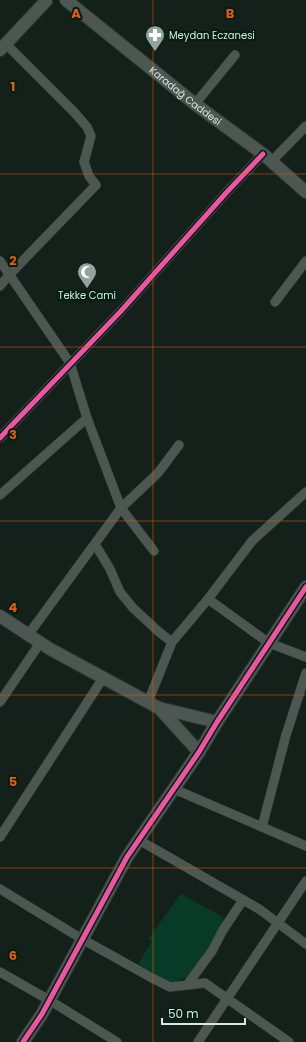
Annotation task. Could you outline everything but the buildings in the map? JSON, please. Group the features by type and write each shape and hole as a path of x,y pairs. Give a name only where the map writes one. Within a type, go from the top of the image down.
{"street":[{"path":"0,286 96,185 89,176 84,162 91,136 87,127 74,112 3,47 45,1 53,4 64,0"},
{"name":"Karadağ Caddesi","path":"64,0 194,104 268,157 306,192"},
{"path":"194,104 235,55"},
{"path":"0,438 121,311 226,193 306,126"},
{"path":"0,261 70,363 87,418 121,508 154,551"},
{"path":"275,302 306,261"},
{"path":"0,495 87,418"},
{"path":"28,634 121,508 158,473 179,445"},
{"path":"148,702 172,642 208,599 252,541 306,492"},
{"path":"94,544 110,569 120,592 133,608 172,642"},
{"path":"23,1042 42,1014 82,939 139,840 199,752 217,722 306,587"},
{"path":"208,599 269,643 306,657"},
{"path":"0,616 50,649 159,708 217,722"},
{"path":"0,702 40,643"},
{"path":"262,827 286,735 306,674"},
{"path":"0,837 103,678"},
{"path":"159,708 199,752"},
{"path":"174,789 306,846"},
{"path":"139,840 259,909 306,944"},
{"path":"198,1042 306,881"},
{"path":"0,889 82,939 170,987 205,983 289,1042"},
{"path":"187,985 212,951 223,930 243,900"},
{"path":"0,972 117,1042"}],"green space":[{"path":"181,894 223,917 223,920 209,952 193,974 173,983 167,982 138,964 152,942 148,939"}],"cycle path":[{"path":"0,438 121,311 226,193 263,154"},
{"path":"23,1042 42,1014 127,857 199,752 217,722 306,587"}],"place":[{"name":"Meydan Eczanesi","path":"155,52"},
{"name":"Tekke Cami","path":"87,289"}]}
